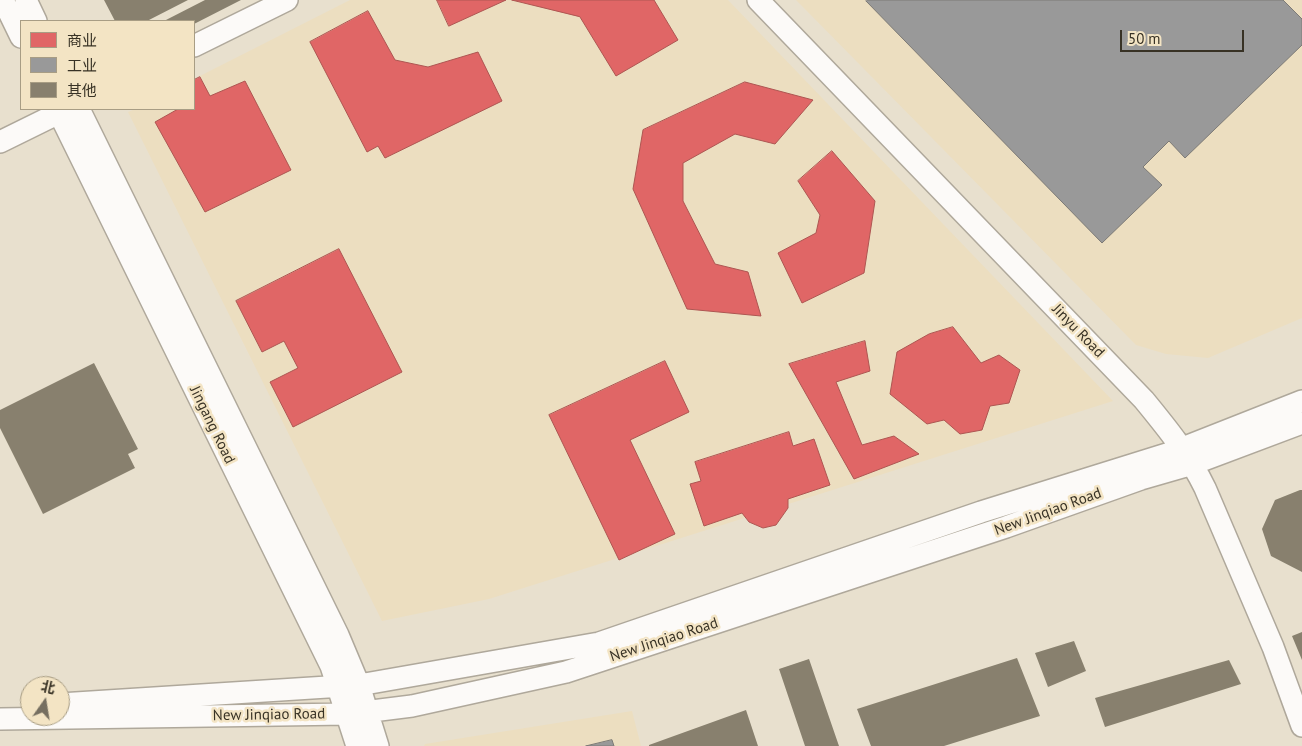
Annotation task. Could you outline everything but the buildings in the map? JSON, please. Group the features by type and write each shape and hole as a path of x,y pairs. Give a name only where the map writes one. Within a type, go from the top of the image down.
{"street":[{"path":"3,0 20,35"},
{"path":"26,0 36,20"},
{"path":"195,46 287,0"},
{"name":"Jinyu Road","path":"758,0 1144,400 1168,429 1188,456 1208,496 1273,647 1302,726"},
{"path":"0,142 65,110"},
{"name":"Jingang Road","path":"65,110 324,650 349,686 358,713 378,746"},
{"name":"New Jinqiao Road","path":"0,719 358,713 412,706 566,672 1006,528 1141,478 1302,400"},
{"name":"New Jinqiao Road","path":"70,703 349,686 598,643 980,512 1302,423"},
{"path":"0,707 20,706"},
{"name":"Jingang Road","path":"357,746 358,713"}],"shaded area":[{"path":"350,0 728,0 1113,401 489,599 382,621 128,112 133,110 195,110 195,78"},
{"path":"796,0 1302,0 1302,318 1208,358 1166,354 1136,345"},
{"path":"632,711 641,746 424,746 425,744"}]}
